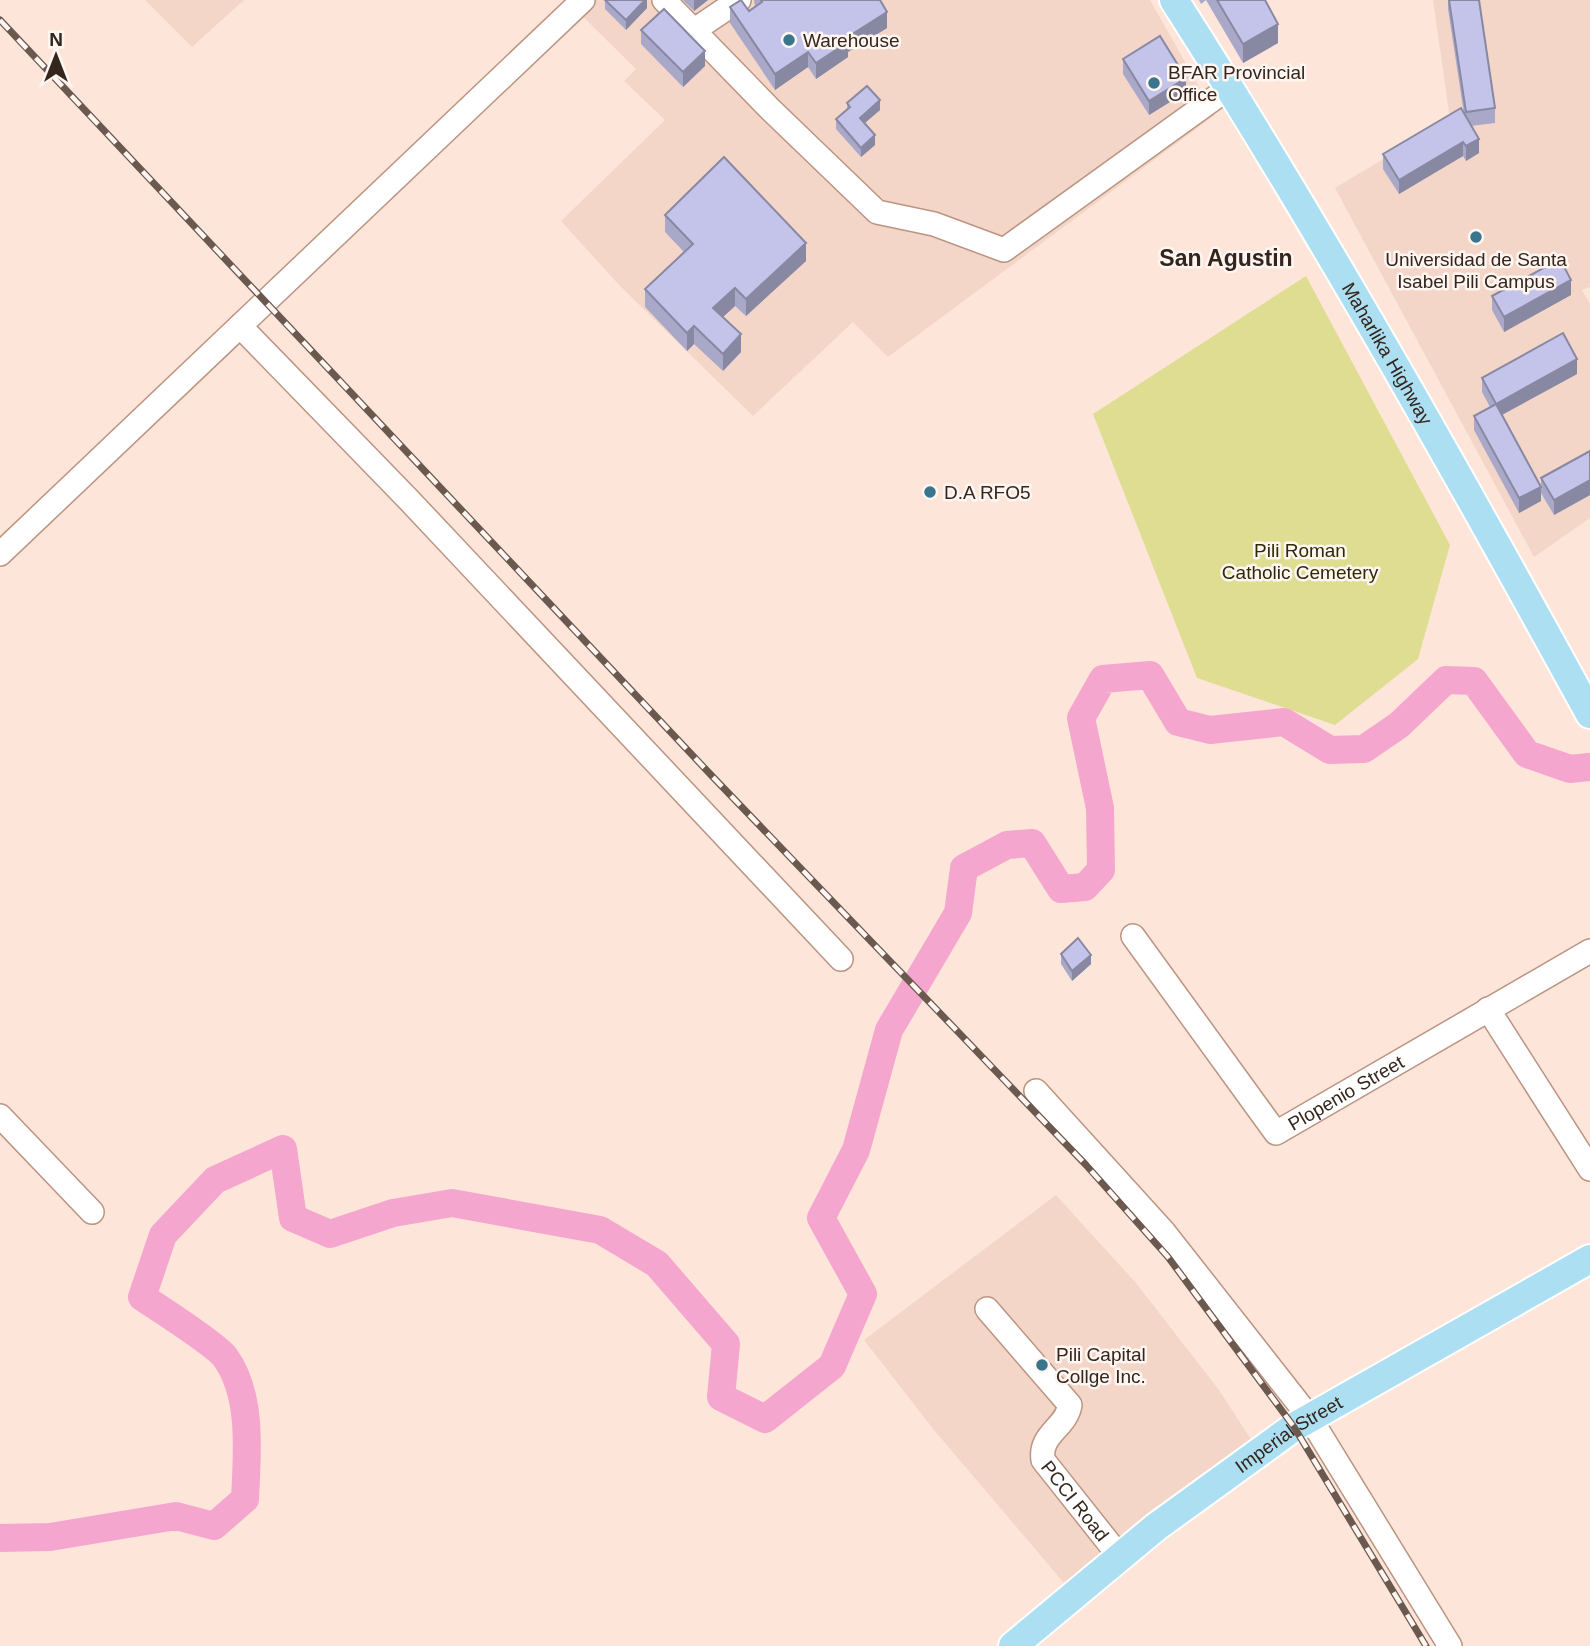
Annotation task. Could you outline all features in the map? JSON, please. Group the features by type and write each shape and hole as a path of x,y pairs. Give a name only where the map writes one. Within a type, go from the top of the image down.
{"main road":[{"name":"Maharlika Highway","path":"1174,0 1230,88 1519,584 1590,714"},
{"name":"Imperial Street","path":"1013,1646 1156,1527 1310,1418 1590,1258"}],"street":[{"path":"0,554 583,0"},
{"path":"664,0 877,212 934,224 1004,250 1230,88"},
{"path":"693,31 740,0"},
{"path":"240,326 408,499 841,959"},
{"name":"Plopenio Street","path":"1133,936 1276,1133 1590,951"},
{"path":"1488,1009 1590,1169"},
{"path":"1036,1091 1164,1231 1310,1418 1450,1646"},
{"path":"0,1116 92,1212"},
{"name":"PCCI Road","path":"987,1309 1070,1405 1069,1412 1044,1441 1043,1460 1120,1557"}],"shaded area":[{"path":"145,0 244,0 192,47"},
{"path":"566,0 1150,0 1215,115 888,357 853,322 753,416 620,286 561,221 665,120 624,81 636,69"},
{"name":"Universidad de Santa Isabel Pili Campus","path":"1433,0 1590,0 1590,287 1582,290 1590,304 1590,518 1534,557 1335,188 1450,119"},
{"name":"Pili Capital Collge Inc.","path":"1056,1195 1136,1283 1219,1390 1252,1441 1146,1516 1064,1583 934,1430 864,1340"}],"green space":[{"name":"Pili Roman Catholic Cemetery","path":"1306,276 1450,545 1418,659 1335,725 1197,678 1093,414"}],"building":[{"path":"605,0 645,0 626,20"},
{"name":"Warehouse","path":"741,0 749,11 762,2 761,0 880,0 887,12 846,38 848,42 816,63 808,52 775,74 730,7"},
{"path":"1217,0 1265,0 1278,24 1243,44"},
{"path":"1449,0 1479,0 1495,108 1466,112"},
{"path":"664,9 705,51 683,72 641,30"},
{"name":"BFAR Provincial Office","path":"1160,36 1186,78 1149,101 1123,59"},
{"path":"867,86 880,100 860,118 875,135 861,148 836,119 850,107 847,103"},
{"path":"1461,108 1479,139 1466,146 1463,142 1399,180 1383,154"},
{"path":"724,157 806,243 746,299 735,288 713,308 741,334 723,354 694,326 687,333 645,289 693,244 665,215"},
{"path":"1560,259 1571,280 1504,317 1492,296"},
{"path":"1563,333 1577,359 1496,404 1482,378"},
{"path":"1496,404 1541,487 1519,498 1474,416"},
{"path":"1590,451 1590,480 1554,500 1541,478"},
{"path":"1078,938 1091,955 1072,971 1061,954"}],"waterway":[{"path":"0,1538 50,1537 176,1516 214,1526 245,1499 246,1426 244,1407 234,1372 225,1357 210,1344 142,1297 163,1235 215,1180 283,1149 293,1218 330,1234 393,1213 452,1203 600,1230 657,1264 726,1344 721,1397 765,1419 832,1366 863,1294 821,1218 856,1150 889,1030 958,913 964,868 1007,845 1032,843 1061,889 1085,887 1101,870 1100,808 1081,718 1103,679 1150,675 1178,722 1210,730 1284,722 1330,750 1364,749 1399,725 1446,680 1474,681 1527,754 1570,769 1590,767"}],"railway":[{"path":"0,20 712,776 1086,1165 1168,1257 1294,1427 1426,1646"}],"place":[{"name":"Warehouse","path":"789,40"},
{"name":"BFAR Provincial Office","path":"1154,83"},
{"name":"Universidad de Santa Isabel Pili Campus","path":"1476,237"},
{"name":"D.A RFO5","path":"930,492"},
{"name":"Pili Capital Collge Inc.","path":"1042,1365"}],"district":[{"name":"San Agustin","path":"1226,258"}]}
